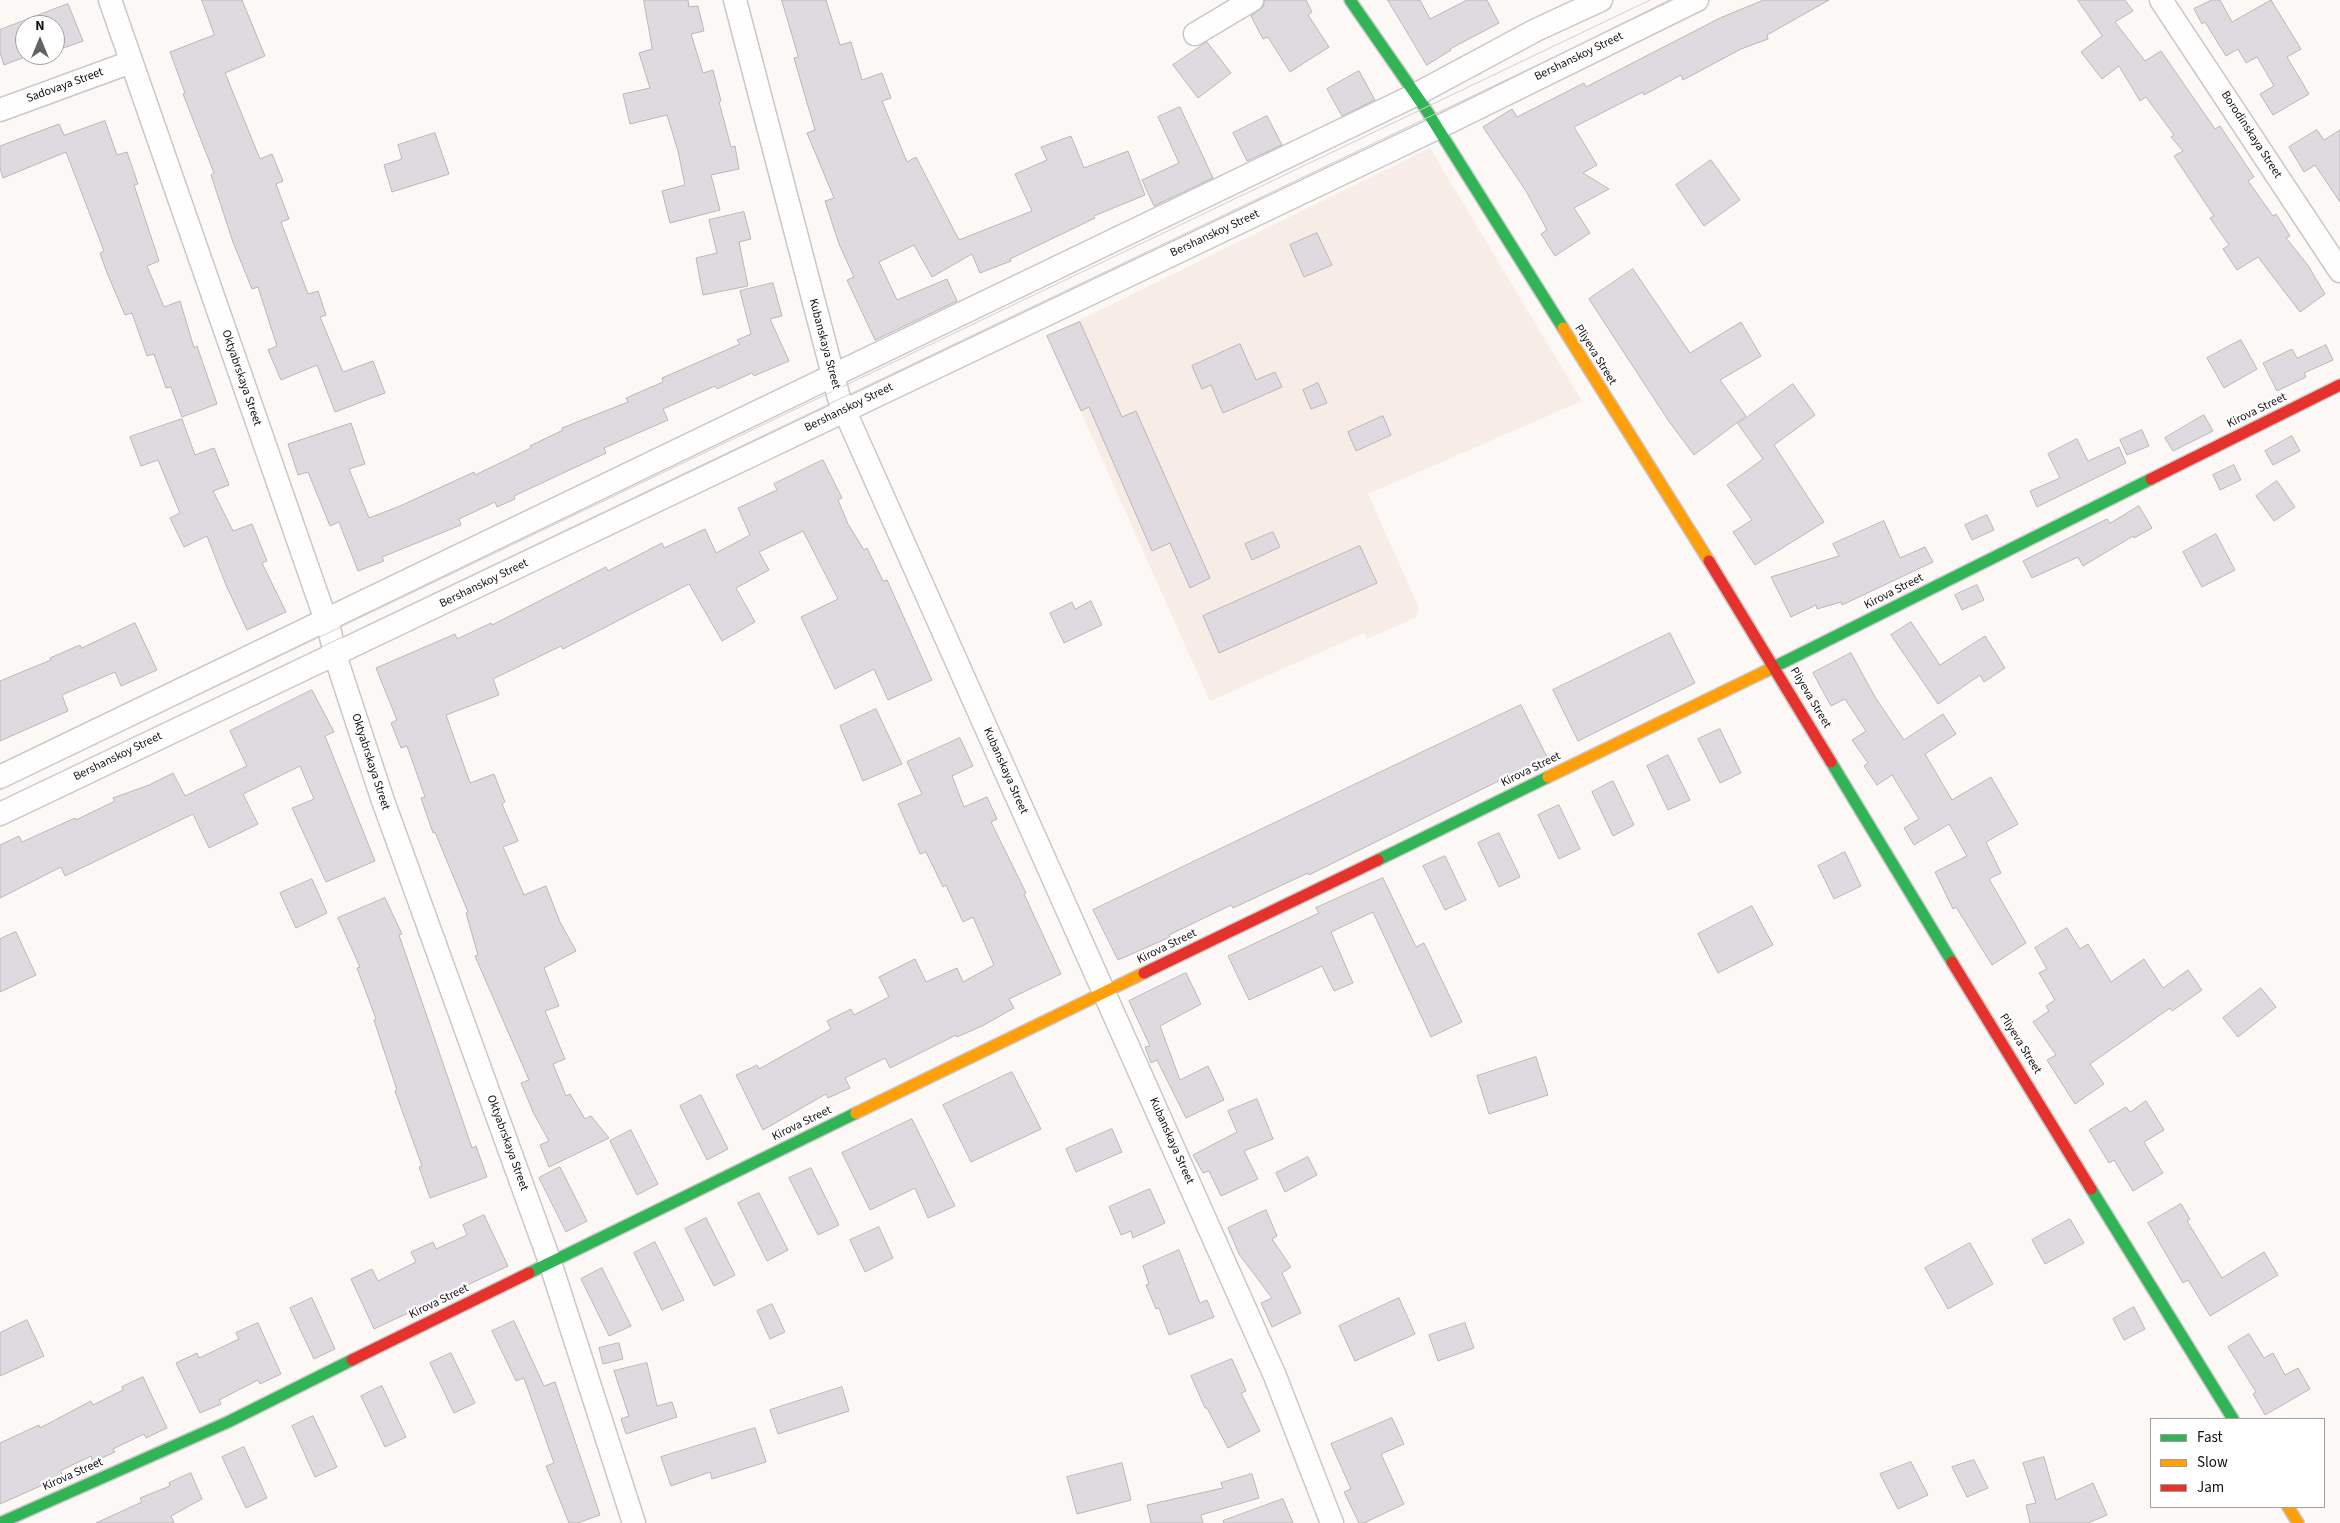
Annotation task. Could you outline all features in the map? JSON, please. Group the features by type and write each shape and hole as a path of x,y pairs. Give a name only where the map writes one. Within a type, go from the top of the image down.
{"street":[{"name":"Oktyabrskaya Street","path":"110,0 325,618 382,798 550,1262 634,1523"},
{"name":"Kubanskaya Street","path":"735,0 831,375 844,410 1275,1376 1332,1523"},
{"path":"1195,34 1252,0"},
{"name":"Pliyeva Street","path":"1350,0 1415,95 1775,667 1913,899 2232,1418"},
{"path":"0,776 1415,95 1536,30 1601,0"},
{"name":"Bershanskoy Street","path":"0,814 1436,128 1697,0"},
{"name":"Borodinskaya Street","path":"2161,0 2340,271"},
{"name":"Sadovaya Street","path":"0,110 131,62"},
{"name":"Kirova Street","path":"0,1523 228,1422 550,1262 1775,667 2340,385"},
{"path":"2289,1508 2298,1523"}],"shaded area":[{"path":"1430,148 1582,401 1368,494 1419,608 1415,618 1367,639 1364,633 1210,701 1047,336"}],"building":[{"path":"202,0 242,0 265,56 225,73 260,159 272,154 283,181 276,184 289,219 281,222 308,294 318,291 326,315 320,317 343,372 373,361 385,393 335,412 317,365 281,380 268,350 277,346 258,287 252,289 233,242 211,175 214,173 183,94 185,93 170,52 214,35"},
{"path":"644,0 688,0 689,7 698,6 704,31 691,34 703,73 713,70 721,101 719,102 731,147 735,146 739,169 711,175 720,210 670,223 662,191 685,185 678,151 667,115 630,124 623,94 650,88 639,53 652,49"},
{"path":"782,0 826,0 840,45 851,42 862,80 882,73 891,98 882,101 907,162 916,157 959,240 1032,211 1015,174 1047,160 1041,147 1071,136 1084,168 1128,151 1145,195 1094,216 1095,218 1010,259 1011,261 980,273 972,254 932,277 914,245 879,262 897,300 947,279 957,301 875,340 847,280 854,277 839,244 825,201 834,198 807,133 815,130 794,58 798,57"},
{"path":"1265,0 1306,0 1312,12 1308,15 1329,47 1290,72 1268,37 1263,39 1251,16 1263,7"},
{"path":"1388,0 1420,0 1430,19 1467,0 1487,0 1499,23 1450,49 1427,65"},
{"path":"1764,0 1829,0 1767,35 1768,39 1741,49 1683,80 1681,75 1644,95 1643,92 1574,127 1597,165 1583,173 1609,189 1574,208 1590,233 1555,256 1541,234 1547,230 1526,191 1483,127 1512,109 1517,117 1584,83 1586,87 1720,18"},
{"path":"2078,0 2125,0 2133,11 2115,22 2145,61 2161,51 2215,129 2220,126 2254,177 2248,181 2273,216 2276,214 2290,236 2286,238 2307,264 2325,294 2300,312 2258,257 2237,270 2223,249 2229,245 2210,218 2214,216 2174,156 2183,151 2171,137 2174,135 2146,97 2140,101 2119,66 2102,79 2081,52 2102,36"},
{"path":"2212,0 2220,0 2232,22 2271,0 2301,49 2287,57 2309,94 2273,115 2260,94 2274,86 2257,57 2246,63 2238,49 2226,56 2205,22 2202,24 2194,9"},
{"path":"68,4 83,41 65,47 65,15 39,15"},
{"path":"15,24 15,61 4,65 0,53 0,30"},
{"path":"1207,42 1231,73 1198,98 1173,65"},
{"path":"1359,71 1375,100 1342,116 1327,89"},
{"path":"1180,107 1213,178 1154,206 1142,180 1179,163 1158,117"},
{"path":"1267,116 1282,145 1247,161 1233,133"},
{"path":"105,121 117,155 127,152 138,184 134,185 159,261 147,266 164,307 180,301 194,348 197,346 217,404 182,417 171,387 166,388 154,354 147,356 132,313 125,315 107,273 100,253 104,251 66,152 3,178 0,168 0,146 59,124 64,135"},
{"path":"2317,130 2324,140 2340,130 2340,202 2315,165 2304,172 2289,147"},
{"path":"435,133 449,174 392,192 384,165 402,159 398,145"},
{"path":"1711,160 1740,200 1704,226 1676,185"},
{"path":"744,212 751,239 739,242 748,286 703,295 696,258 717,253 709,220"},
{"path":"1317,233 1332,265 1304,277 1290,245"},
{"path":"1633,269 1690,353 1741,322 1761,356 1720,380 1746,416 1694,455 1668,420 1589,299"},
{"path":"773,283 782,316 770,319 789,361 754,376 752,373 717,389 715,386 663,409 668,420 604,448 606,453 514,496 515,499 497,507 495,502 459,519 461,525 382,557 384,561 358,571 339,522 330,526 308,472 298,475 288,444 351,423 365,464 349,469 369,518 400,506 474,472 475,475 531,448 530,446 563,430 562,428 628,402 626,398 663,382 662,378 740,344 737,340 751,334 740,291"},
{"path":"1080,322 1122,417 1136,411 1210,578 1190,588 1170,543 1152,551 1089,407 1081,411 1047,336"},
{"path":"2241,340 2257,369 2224,388 2207,358"},
{"path":"1240,344 1256,380 1275,372 1282,387 1223,413 1211,385 1202,389 1192,366"},
{"path":"2326,345 2333,360 2304,373 2306,377 2277,391 2263,363 2292,349 2297,358"},
{"path":"1318,383 1327,403 1311,409 1303,390"},
{"path":"1793,384 1815,415 1774,445 1824,522 1755,565 1733,532 1752,520 1727,485 1763,459 1738,424"},
{"path":"2204,415 2213,431 2173,451 2165,438"},
{"path":"1383,416 1391,435 1356,451 1348,432"},
{"path":"182,419 195,455 214,448 229,485 213,491 233,531 252,524 267,561 262,563 286,612 247,630 226,585 207,536 184,547 170,518 180,513 158,460 141,466 130,437"},
{"path":"2142,430 2149,446 2127,455 2120,440"},
{"path":"2292,436 2300,451 2273,465 2265,451"},
{"path":"2077,439 2088,461 2119,447 2126,463 2037,507 2030,491 2060,478 2048,454"},
{"path":"823,460 842,498 838,500 848,524 864,550 867,548 883,581 887,580 932,680 888,700 874,669 835,689 801,617 838,599 803,531 759,552 769,570 736,588 755,622 722,641 689,584 563,649 561,646 493,679 499,695 446,715 470,783 494,774 505,802 502,804 518,841 503,847 524,895 546,886 560,922 576,951 544,968 559,1006 545,1011 565,1059 553,1064 566,1096 570,1094 585,1119 591,1116 609,1138 549,1167 540,1145 549,1141 534,1114 521,1083 529,1080 475,956 478,955 466,913 468,912 435,832 433,833 421,798 425,797 407,746 401,748 391,723 397,720 376,668 455,634 457,639 491,623 492,625 606,567 608,571 662,543 664,548 705,529 716,553 750,535 738,508 777,490 774,484"},
{"path":"2234,465 2241,480 2220,490 2213,475"},
{"path":"2277,481 2295,507 2274,521 2256,496"},
{"path":"2139,506 2152,528 2134,538 2133,536 2083,566 2078,557 2032,578 2023,561 2107,519 2110,523"},
{"path":"1987,515 1994,530 1972,540 1965,525"},
{"path":"1884,521 1900,558 1925,547 1933,562 1842,605 1841,602 1817,609 1816,605 1791,617 1771,577 1839,556 1833,544"},
{"path":"1273,532 1280,547 1252,560 1245,544"},
{"path":"2216,534 2235,570 2202,587 2183,552"},
{"path":"1360,546 1377,583 1219,653 1203,616"},
{"path":"1977,585 1984,600 1962,610 1955,595"},
{"path":"1091,601 1102,625 1064,643 1050,613 1072,602 1075,609"},
{"path":"1911,622 1940,665 1985,636 2005,668 1984,682 1980,675 1938,704 1891,635"},
{"path":"135,623 157,670 121,686 115,672 62,695 68,711 0,741 0,681 51,660 50,658 80,645 81,648"},
{"path":"1670,633 1695,683 1578,741 1553,690"},
{"path":"1851,653 1875,697 1904,740 1943,714 1956,734 1925,754 1952,800 1991,777 2018,824 1986,842 2001,873 1989,879 2026,943 1992,965 1956,907 1953,909 1935,872 1967,856 1949,824 1914,845 1904,828 1919,819 1892,775 1877,785 1864,766 1868,763 1852,740 1866,731 1845,699 1831,706 1813,673"},
{"path":"312,690 334,732 325,736 375,861 326,882 292,808 314,799 300,766 243,794 258,824 209,848 193,814 65,876 61,867 0,898 0,845 19,836 22,842 75,818 76,820 115,801 113,798 149,785 173,773 185,796 247,766 230,731"},
{"path":"1521,705 1547,757 1309,875 1308,873 1233,908 1231,905 1169,935 1170,937 1118,960 1093,910"},
{"path":"876,709 902,764 863,781 840,726"},
{"path":"1720,729 1741,773 1720,783 1698,739"},
{"path":"960,738 973,766 952,776 964,807 987,797 997,819 991,822 1026,893 1024,894 1061,974 1009,999 1014,1008 982,1026 957,1037 956,1035 890,1068 885,1058 845,1078 850,1088 828,1098 826,1094 763,1130 736,1075 757,1065 759,1069 831,1029 827,1021 851,1009 854,1015 889,997 879,977 915,959 926,982 957,968 963,982 994,965 973,917 963,922 946,885 943,887 926,852 920,854 898,804 922,794 907,762"},
{"path":"1668,755 1690,800 1668,810 1647,766"},
{"path":"1613,781 1634,825 1613,836 1592,792"},
{"path":"1559,805 1580,849 1559,859 1538,815"},
{"path":"1499,833 1520,877 1499,887 1478,843"},
{"path":"1845,852 1861,886 1834,899 1818,866"},
{"path":"1445,856 1466,900 1445,910 1423,866"},
{"path":"1383,878 1416,947 1424,943 1462,1022 1431,1037 1373,912 1331,932 1353,983 1334,991 1322,966 1249,1000 1228,956 1319,913 1316,908"},
{"path":"312,879 327,913 296,928 280,893"},
{"path":"385,898 402,934 399,935 472,1148 476,1146 487,1177 430,1198 419,1167 422,1166 395,1091 397,1090 374,1020 376,1019 357,968 360,967 338,918"},
{"path":"1752,906 1773,945 1718,973 1698,934"},
{"path":"2067,928 2080,949 2088,944 2111,982 2144,959 2163,988 2188,970 2202,990 2172,1011 2170,1008 2090,1064 2104,1084 2075,1104 2047,1060 2056,1055 2033,1022 2049,1011 2046,1006 2055,1000 2039,973 2047,969 2035,948"},
{"path":"16,932 36,975 0,992 0,939"},
{"path":"1186,973 1201,1004 1160,1026 1180,1080 1208,1066 1224,1100 1186,1118 1157,1060 1151,1063 1145,1047 1150,1046 1129,1001"},
{"path":"2261,988 2276,1007 2238,1037 2223,1018"},
{"path":"1536,1057 1548,1095 1489,1114 1477,1076"},
{"path":"1012,1072 1041,1129 971,1162 943,1105"},
{"path":"701,1095 728,1149 707,1160 680,1106"},
{"path":"1257,1099 1273,1139 1244,1151 1258,1179 1221,1196 1209,1171 1203,1173 1193,1155 1237,1132 1228,1111"},
{"path":"2146,1101 2164,1130 2144,1142 2163,1173 2133,1191 2114,1160 2109,1163 2089,1130 2126,1107 2130,1112"},
{"path":"912,1119 955,1206 928,1218 915,1188 870,1210 842,1153"},
{"path":"1112,1129 1122,1152 1076,1172 1066,1149"},
{"path":"631,1130 658,1184 637,1195 610,1141"},
{"path":"1308,1157 1317,1175 1285,1192 1276,1173"},
{"path":"560,1167 587,1221 566,1232 539,1178"},
{"path":"811,1168 839,1225 818,1235 789,1178"},
{"path":"1150,1189 1165,1223 1133,1238 1131,1231 1121,1235 1109,1207"},
{"path":"759,1193 788,1250 767,1261 738,1203"},
{"path":"2181,1204 2190,1219 2187,1221 2222,1278 2264,1252 2278,1275 2210,1316 2188,1280 2183,1283 2148,1223"},
{"path":"1266,1210 1277,1236 1272,1239 1291,1267 1282,1273 1301,1313 1272,1327 1261,1303 1272,1298 1239,1254 1228,1228"},
{"path":"484,1215 508,1266 374,1329 351,1279 372,1269 378,1281 416,1262 411,1252 433,1242 436,1249 467,1235 463,1225"},
{"path":"706,1218 735,1275 714,1286 685,1229"},
{"path":"2070,1219 2084,1243 2045,1264 2032,1240"},
{"path":"879,1227 893,1258 865,1272 850,1240"},
{"path":"655,1242 684,1300 662,1310 634,1253"},
{"path":"1970,1243 1993,1284 1948,1309 1925,1268"},
{"path":"1179,1250 1200,1303 1207,1300 1214,1317 1169,1335 1159,1308 1156,1309 1146,1285 1149,1284 1143,1266"},
{"path":"602,1268 631,1326 609,1336 581,1279"},
{"path":"312,1298 335,1349 314,1359 290,1308"},
{"path":"1399,1298 1415,1334 1355,1361 1339,1326"},
{"path":"772,1304 785,1332 770,1339 757,1311"},
{"path":"2134,1307 2145,1329 2124,1340 2113,1319"},
{"path":"27,1320 44,1356 0,1376 0,1333"},
{"path":"514,1321 544,1386 555,1382 600,1515 577,1523 569,1523 546,1466 554,1463 524,1378 516,1381 492,1331"},
{"path":"258,1323 281,1374 260,1384 258,1380 219,1400 221,1404 200,1413 176,1363 197,1353 199,1358 239,1339 236,1333"},
{"path":"1465,1323 1474,1348 1438,1361 1429,1335"},
{"path":"2249,1334 2264,1358 2273,1353 2285,1375 2298,1368 2310,1389 2265,1415 2253,1394 2256,1392 2228,1347"},
{"path":"619,1343 623,1359 603,1364 599,1348"},
{"path":"451,1353 475,1403 454,1413 430,1363"},
{"path":"1232,1359 1246,1391 1241,1393 1260,1431 1228,1448 1207,1408 1205,1408 1191,1376"},
{"path":"647,1363 657,1406 672,1402 677,1417 626,1434 621,1419 629,1416 614,1371"},
{"path":"143,1377 167,1428 146,1438 144,1434 113,1449 115,1452 93,1462 91,1456 60,1471 63,1476 0,1504 0,1443 39,1425 40,1428 91,1401 93,1405 123,1390 122,1387"},
{"path":"382,1386 406,1437 385,1447 361,1396"},
{"path":"842,1387 849,1411 778,1434 770,1410"},
{"path":"313,1416 337,1467 315,1477 292,1426"},
{"path":"1392,1418 1404,1444 1381,1454 1404,1504 1364,1523 1359,1523 1344,1492 1351,1489 1331,1444"},
{"path":"755,1428 766,1462 712,1479 710,1472 671,1486 661,1457"},
{"path":"244,1447 267,1498 246,1508 222,1457"},
{"path":"2044,1457 2056,1500 2093,1483 2107,1515 2088,1523 2030,1523 2026,1505 2036,1503 2023,1463"},
{"path":"1974,1460 1988,1488 1967,1497 1952,1467"},
{"path":"1911,1462 1928,1495 1898,1509 1880,1474"},
{"path":"1122,1463 1131,1500 1077,1514 1067,1477"},
{"path":"191,1473 202,1499 171,1516 174,1523 96,1523 142,1502 140,1498 170,1486 169,1483"},
{"path":"1252,1474 1259,1498 1201,1515 1203,1523 1151,1523 1147,1505 1223,1488 1221,1483"},
{"path":"1283,1499 1293,1523 1224,1523 1223,1521"}],"tram line":[{"path":"0,790 1650,0"},
{"path":"0,801 1673,0"}],"traffic: fast":[{"path":"1350,0 1425,108 1563,328"},
{"path":"1766,671 2151,479"},
{"path":"1831,762 1952,962"},
{"path":"1378,860 1548,777"},
{"path":"529,1273 856,1113"},
{"path":"2091,1189 2232,1418"},
{"path":"0,1523 228,1422 352,1360"}],"traffic: slow":[{"path":"1563,328 1709,561"},
{"path":"1548,777 1766,671"},
{"path":"856,1113 1144,973"},
{"path":"2289,1508 2298,1523"}],"traffic: jam":[{"path":"2151,479 2340,385"},
{"path":"1709,561 1831,762"},
{"path":"1144,973 1378,860"},
{"path":"1952,962 2091,1189"},
{"path":"352,1360 529,1273"}]}
